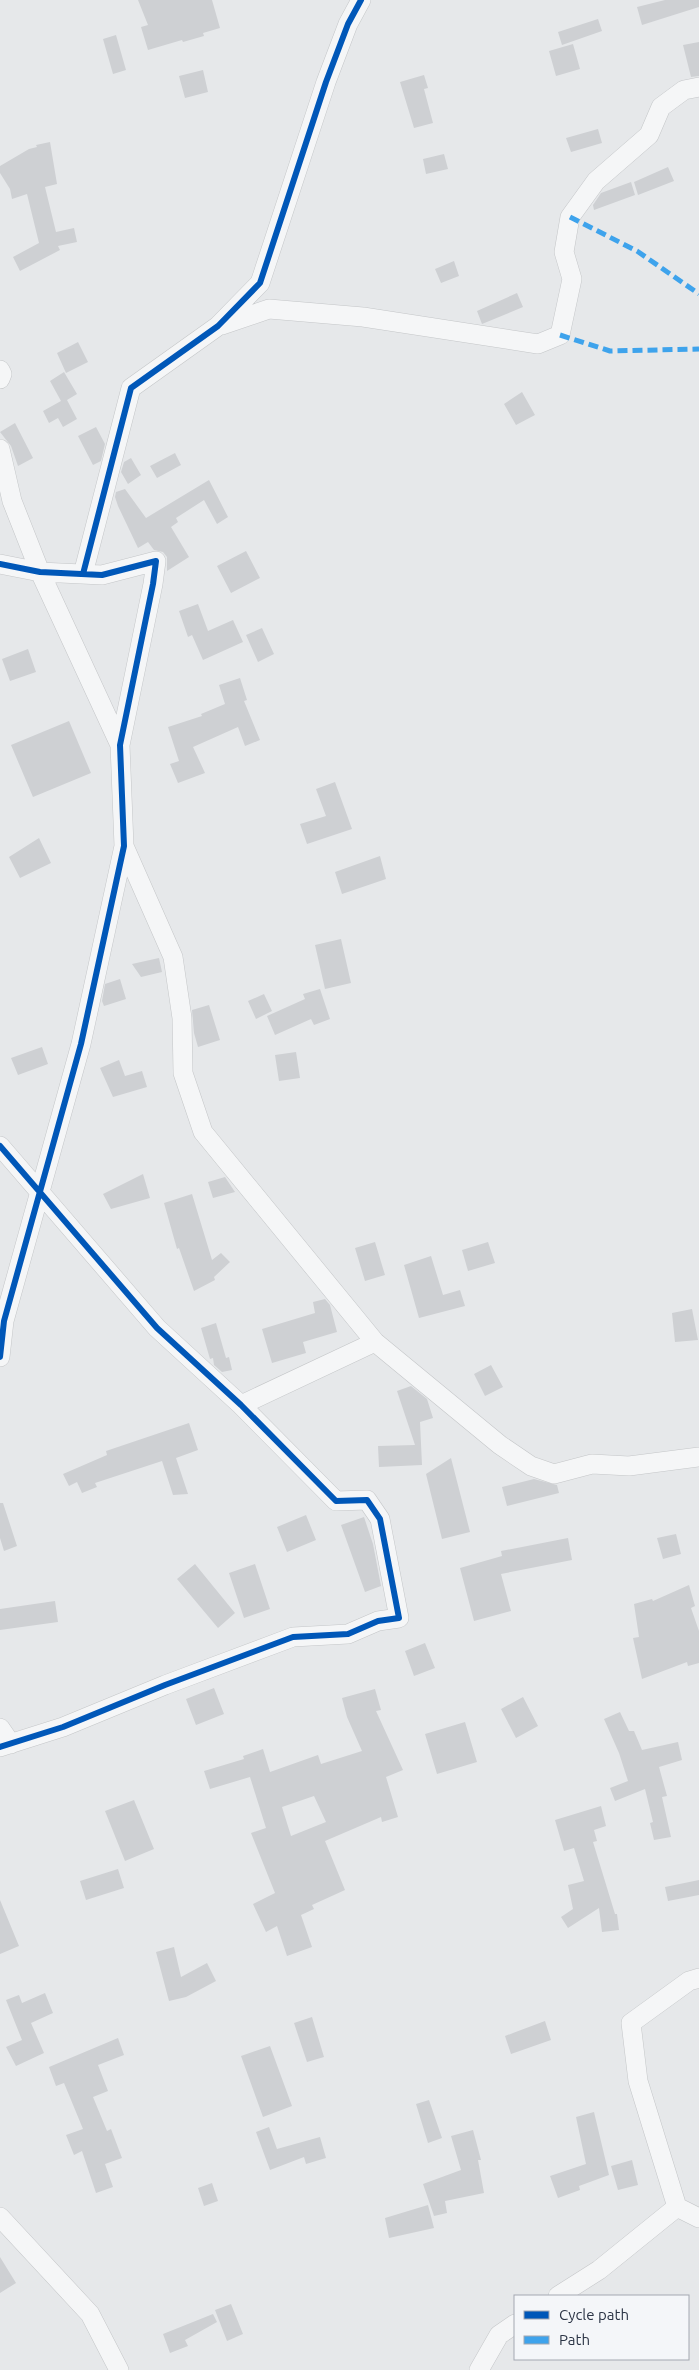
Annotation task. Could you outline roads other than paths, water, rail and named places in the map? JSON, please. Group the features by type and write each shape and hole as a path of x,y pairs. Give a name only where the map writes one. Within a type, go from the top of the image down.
{"street":[{"path":"83,574 131,388 218,326 260,283 326,82 348,24 361,0"},
{"path":"218,326 269,308 363,317 538,344 560,335 572,279 564,252 570,217 596,181 649,135 661,107 684,90 699,87"},
{"path":"0,370 2,374 0,379"},
{"path":"0,449 12,501 40,572 120,745"},
{"path":"0,564 40,572 102,575 156,561 120,745 124,846 81,1044 4,1321 0,1357"},
{"path":"124,846 173,957 182,1018 183,1073 203,1132 375,1342 500,1445 531,1466 554,1474 592,1464 630,1466 699,1457"},
{"path":"0,1146 157,1328 241,1405 336,1501 366,1500 380,1519 399,1618 378,1621 348,1634 293,1637 165,1685 63,1727 5,1746 0,1728"},
{"path":"241,1405 375,1342"},
{"path":"699,1978 689,1981 631,2023 638,2081 677,2207 699,2218"},
{"path":"560,2295 599,2270 677,2207"},
{"path":"2,2222 90,2314 119,2370"},
{"path":"479,2370 499,2335 514,2325"}]}
